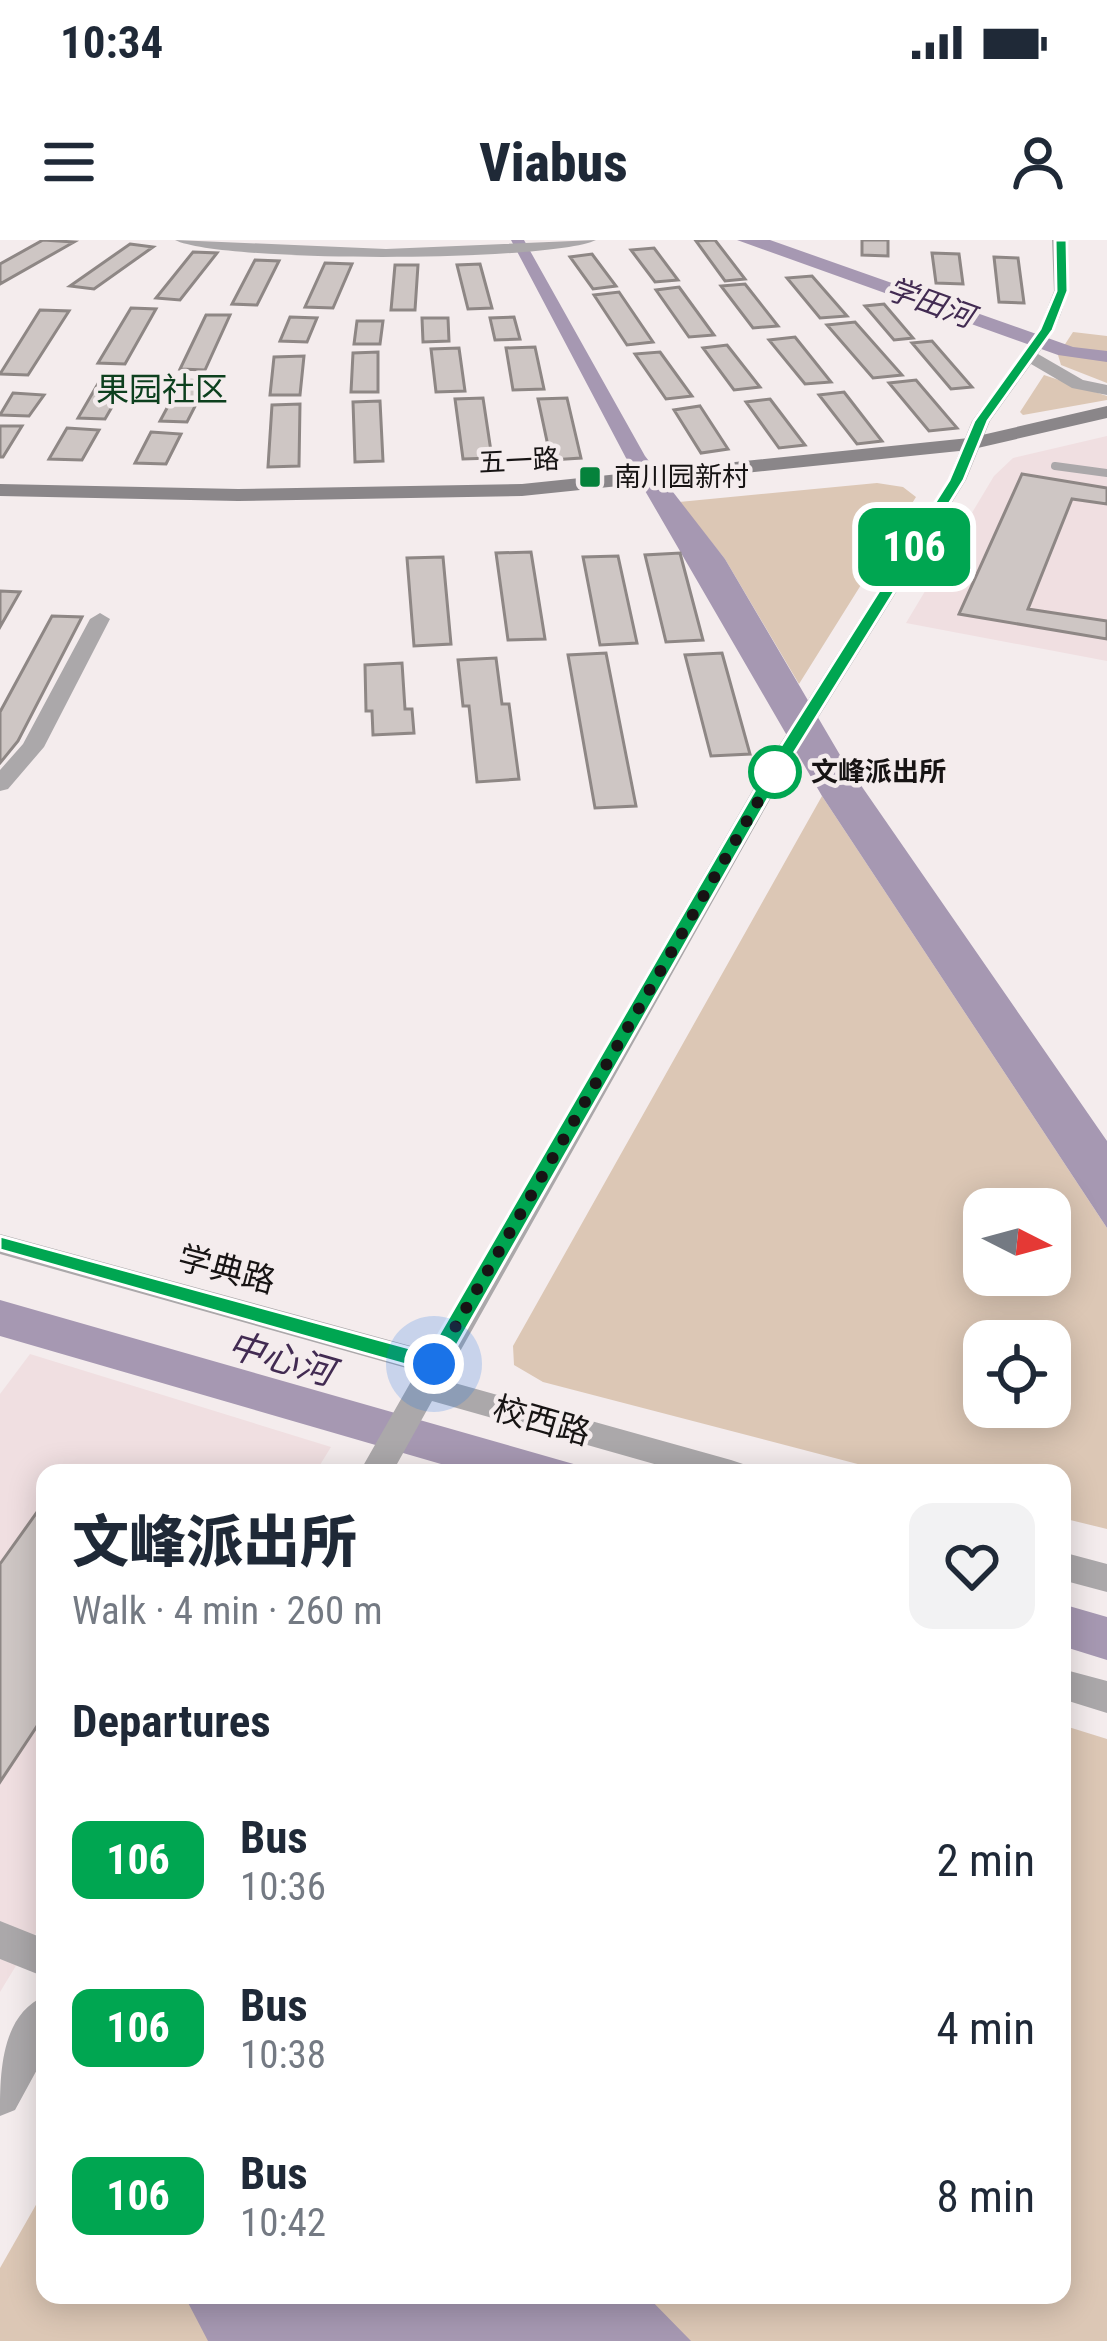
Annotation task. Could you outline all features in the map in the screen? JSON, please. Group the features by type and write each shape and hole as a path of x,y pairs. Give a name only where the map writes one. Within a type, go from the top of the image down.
{"main road":[{"name":"五一路","path":"968,448 1107,412"},
{"name":"五一路","path":"0,494 380,502 531,499 968,448 1107,422"}],"street":[{"path":"181,240 244,248 365,252 497,250 590,240"},
{"path":"380,1464 784,755 957,480 968,448 1046,330 1062,291 1060,240"},
{"path":"1032,352 1078,384 1107,390"},
{"path":"0,784 33,746 100,619"},
{"name":"学典路","path":"0,1244 424,1382"},
{"name":"校西路","path":"424,1382 701,1464"},
{"path":"1071,1568 1107,1578"},
{"path":"1071,1686 1107,1696"},
{"path":"0,1940 36,1954"},
{"path":"0,2095 36,2032"}],"lane":[{"path":"1055,466 1107,473"}],"shaded area":[{"path":"1073,332 1107,336 1107,383 1061,365 1058,355"},
{"path":"1044,375 1107,396 1107,400 1023,415 1020,412"},
{"path":"1107,436 1107,661 906,623 994,476 1013,458"},
{"path":"877,483 903,487 916,497 799,684 725,559 679,502"},
{"path":"822,796 1107,1228 1107,1529 1071,1520 1071,1464 857,1464 543,1382 514,1365 513,1346"},
{"path":"30,1354 331,1447 321,1464 36,1464 36,1933 0,1992 0,1394"},
{"path":"1071,1728 1107,1739 1107,2341 0,2341 0,2268 36,2205 36,2304 1071,2304"}],"water":[{"path":"511,240 524,240 645,456 725,559 840,755 1107,1141 1107,1228 822,796 626,458"},
{"name":"学田河","path":"737,240 770,240 1073,347 1107,351 1107,362 1058,355"},
{"path":"0,1300 574,1464 441,1464 0,1336"},
{"path":"1071,1607 1107,1617 1107,1660 1071,1649"},
{"path":"189,2304 655,2304 691,2341 208,2341"}],"building":[{"path":"43,240 74,242 0,284 0,264"},
{"path":"715,240 745,279 725,281 696,241"},
{"path":"862,240 888,240 888,256 862,255"},
{"path":"130,244 153,247 94,289 70,286"},
{"path":"654,248 678,280 655,282 631,250"},
{"path":"193,252 217,253 180,300 156,298"},
{"path":"932,253 959,254 963,284 936,283"},
{"path":"592,254 616,286 593,289 570,257"},
{"path":"994,257 1018,258 1024,303 999,302"},
{"path":"255,260 279,261 257,305 232,304"},
{"path":"325,263 352,264 333,308 305,307"},
{"path":"480,264 492,308 468,309 457,265"},
{"path":"395,265 418,265 415,310 391,310"},
{"path":"812,276 847,316 820,318 787,278"},
{"path":"745,284 778,326 753,328 721,286"},
{"path":"679,287 714,335 689,337 656,290"},
{"path":"619,292 653,342 627,345 594,295"},
{"path":"884,304 913,338 894,340 865,306"},
{"path":"131,308 156,309 125,364 98,363"},
{"path":"40,310 69,311 28,375 0,374"},
{"path":"206,315 230,315 205,370 180,369"},
{"path":"290,317 317,318 307,342 280,341"},
{"path":"514,317 520,339 495,340 490,318"},
{"path":"422,318 448,318 449,341 423,342"},
{"path":"357,321 383,321 380,344 354,344"},
{"path":"855,322 902,375 873,378 827,325"},
{"path":"795,337 831,382 805,384 769,340"},
{"path":"932,341 972,387 951,389 912,343"},
{"path":"727,345 760,387 734,390 703,348"},
{"path":"535,347 544,389 513,390 506,348"},
{"path":"459,348 465,391 436,392 431,349"},
{"path":"378,352 378,392 351,392 353,353"},
{"path":"660,352 692,396 666,399 635,354"},
{"path":"304,356 300,395 270,395 274,357"},
{"path":"103,375 130,376 105,419 78,418"},
{"path":"182,380 208,381 187,422 160,421"},
{"path":"916,380 957,428 929,431 889,383"},
{"path":"844,392 882,441 857,444 819,395"},
{"path":"13,393 44,395 29,416 0,415"},
{"path":"483,398 492,458 463,459 455,399"},
{"path":"567,398 581,458 551,460 538,399"},
{"path":"770,399 805,445 779,448 746,402"},
{"path":"380,401 383,461 355,462 353,402"},
{"path":"300,404 299,466 268,467 272,405"},
{"path":"700,406 728,449 701,453 674,410"},
{"path":"0,426 22,426 3,457 0,457"},
{"path":"67,428 99,430 82,460 49,459"},
{"path":"151,432 181,434 166,464 135,463"},
{"path":"1022,474 1107,488 1107,504 1072,499 1028,609 1107,621 1107,639 959,614"},
{"path":"531,552 545,639 508,640 496,553"},
{"path":"680,553 703,640 666,642 645,555"},
{"path":"618,556 637,643 600,645 583,557"},
{"path":"443,557 451,644 414,646 407,558"},
{"path":"0,591 20,592 0,627"},
{"path":"52,616 82,617 18,741 0,763 0,712"},
{"path":"606,653 636,806 595,808 568,655"},
{"path":"722,653 750,754 711,756 685,655"},
{"path":"496,658 502,704 509,704 519,779 477,782 469,706 463,706 458,660"},
{"path":"402,663 405,709 412,709 414,733 373,735 372,711 366,711 365,665"},
{"path":"36,1514 36,1728 0,1782 0,1564"}],"bus line":[{"name":"106","path":"0,1244 434,1364 784,755 957,480 981,421 1046,330 1062,291 1061,240"}],"place":[{"name":"南川园新村","path":"590,477"},
{"name":"文峰派出所","path":"775,772"}],"district":[{"name":"果园社区","path":"162,389"}],"route":[{"path":"434,1364 775,772"}],"water label":[{"name":"中心河","path":"281,1358"}]}
